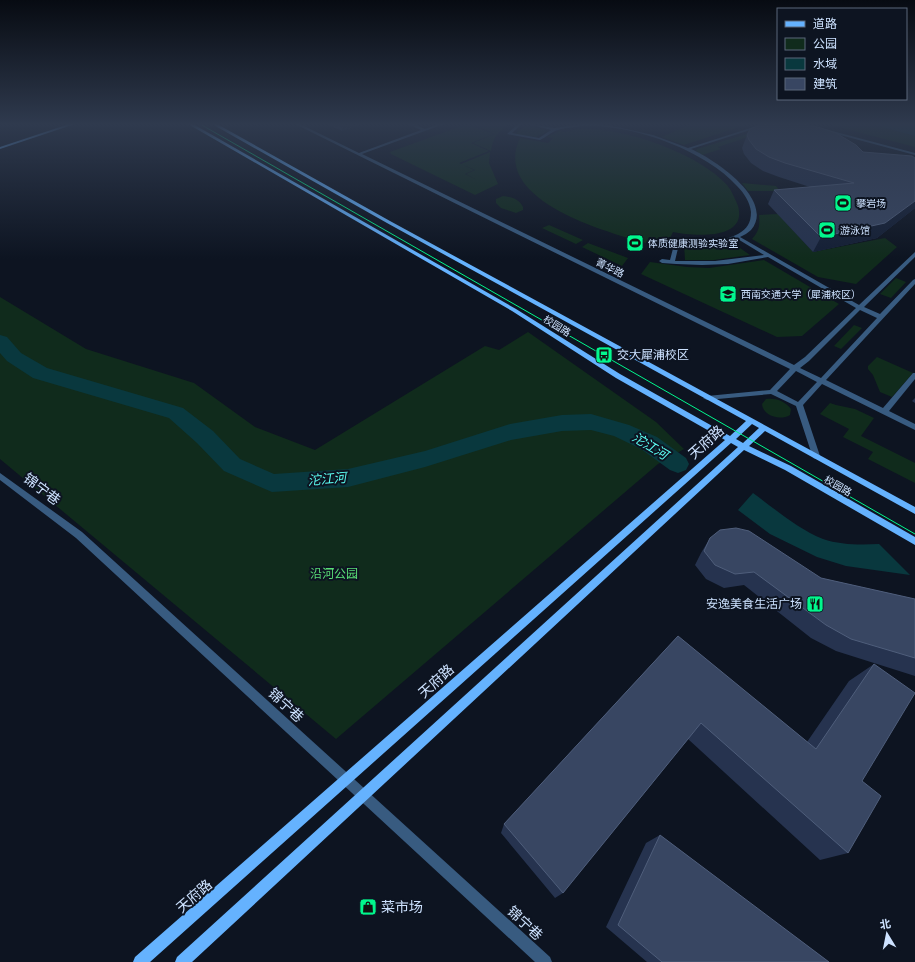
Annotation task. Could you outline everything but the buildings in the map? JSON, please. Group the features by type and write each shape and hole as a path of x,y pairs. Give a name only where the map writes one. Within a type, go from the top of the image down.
{"street":[{"name":"校园路","path":"268,169 514,310 618,376 744,447 788,468 915,541"},
{"name":"校园路","path":"294,169 522,297 915,511"},
{"name":"菁华路","path":"389,169 915,427"},
{"path":"672,262 677,242 711,242 737,237 750,228 752,223 753,208 748,197 730,175 721,169"},
{"path":"737,237 767,256 860,308 881,317"},
{"path":"772,392 795,368 807,359 915,254"},
{"path":"662,261 714,264 767,256"},
{"path":"798,405 915,281"},
{"path":"884,412 915,375"},
{"path":"707,398 772,392 798,405 816,456"},
{"name":"天府路","path":"140,962 751,421"},
{"path":"182,962 363,794 764,428"},
{"name":"锦宁巷","path":"0,476 80,535 545,962"}],"green space":[{"path":"422,169 472,169 474,170 465,174 477,180 466,174 475,170 472,169 492,169 498,184 475,195"},
{"path":"518,169 708,169 727,185 738,206 739,217 735,225 727,231 716,234 693,235 673,232 665,248 620,236 565,214 541,199 523,182"},
{"path":"742,183 776,186 780,191 748,191"},
{"path":"503,196 517,200 523,207 523,210 516,213 501,208 496,203 496,199"},
{"path":"778,214 813,252 885,238 897,247 856,284 818,277 752,239 758,228 759,215"},
{"path":"549,225 583,240 576,244 542,228"},
{"path":"730,241 750,255 714,260 685,260 684,244 703,245"},
{"path":"588,243 628,258 622,266 582,247"},
{"path":"764,260 839,304 802,336 777,337 641,274 650,262 687,267 709,268"},
{"path":"896,278 906,282 891,298 880,294"},
{"name":"沿河公园","path":"0,297 86,349 194,383 255,427 315,450 485,346 499,350 528,332 656,422 684,449 658,464 336,739 0,459"},
{"path":"854,325 862,328 841,349 834,346"},
{"path":"877,357 913,373 892,397 880,392 873,375 868,369 868,366"},
{"path":"766,399 777,400 786,404 791,409 790,415 782,418 765,412 762,404"},
{"path":"830,403 855,409 874,418 861,436 915,463 915,483 868,459 873,452 843,437 849,429 820,414"}],"water":[{"path":"753,493 805,530 823,539 851,544 879,544 910,575 846,566 817,557 770,534 738,510"}],"waterway":[{"name":"沱江河","path":"0,341 14,357 40,373 176,413 205,437 232,465 272,483 348,478 425,459 510,432 562,423 591,422 621,430 649,443 678,464"}],"tram line":[{"path":"278,169 915,534"}],"place":[{"name":"攀岩场","path":"843,203"},
{"name":"游泳馆","path":"827,230"},
{"name":"体质健康测验实验室","path":"635,243"},
{"name":"西南交通大学（犀浦校区）","path":"728,294"},
{"name":"交大犀浦校区","path":"604,355"},
{"name":"安逸美食生活广场","path":"815,604"},
{"name":"菜市场","path":"368,907"}]}
